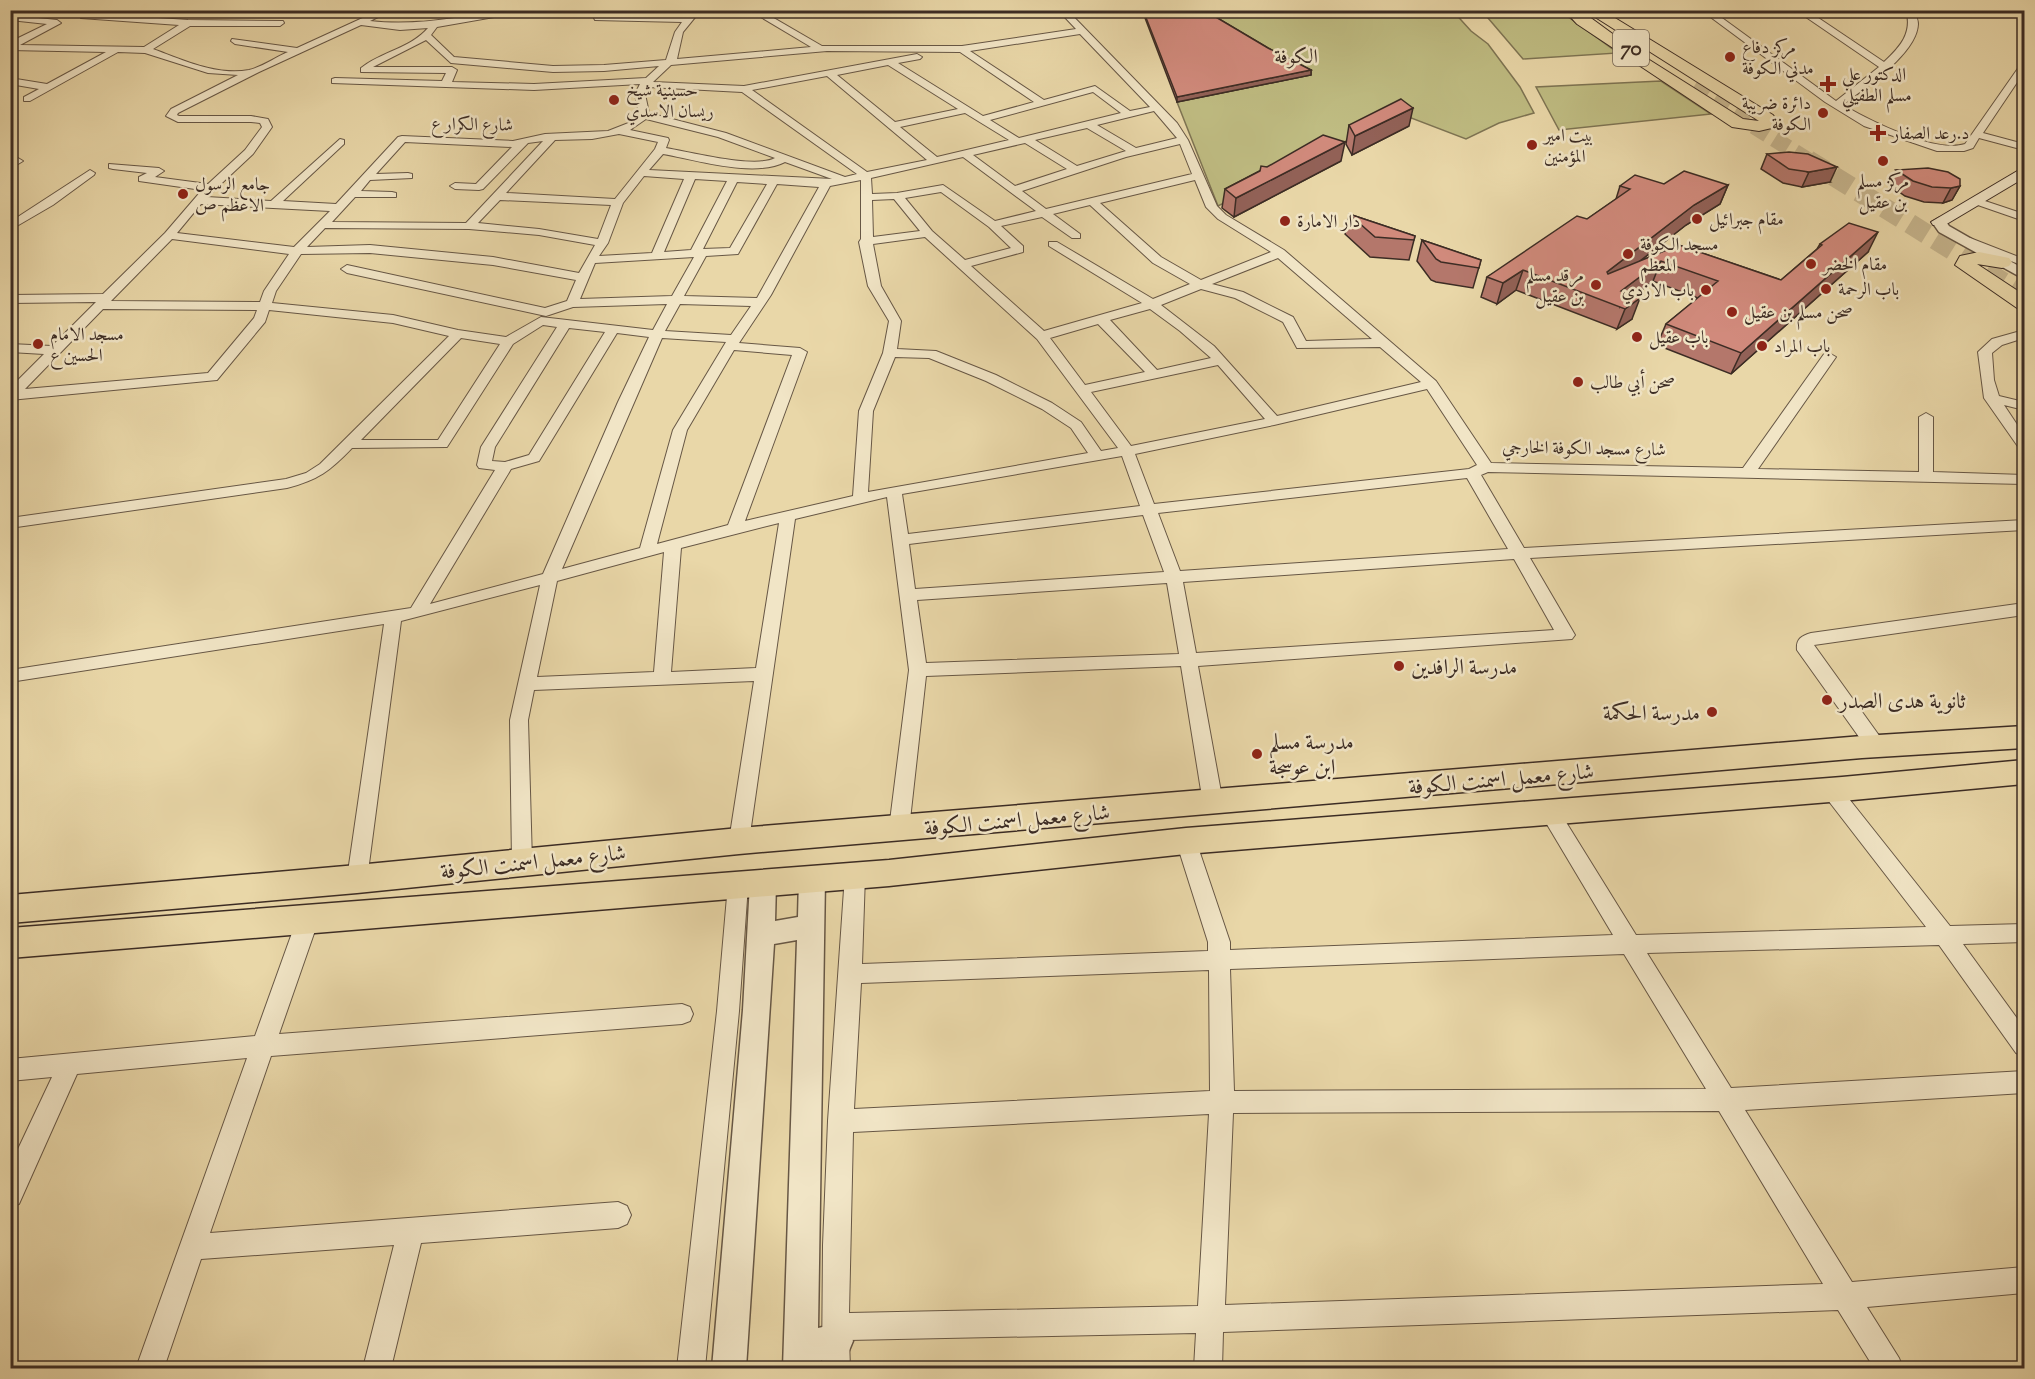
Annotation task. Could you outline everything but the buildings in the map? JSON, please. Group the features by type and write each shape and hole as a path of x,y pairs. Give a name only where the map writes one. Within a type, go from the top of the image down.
{"highway":[{"path":"1573,10 1582,21 1738,123 1759,126 1770,123 1767,118 1591,10"},
{"name":"70","path":"1573,10 1691,84 1586,10"},
{"path":"2019,265 1974,257 1967,260 1965,265 2025,304"}],"main road":[{"path":"1939,222 2023,175"},
{"name":"شارع معمل اسمنت الكوفة","path":"10,909 357,879 739,841 1818,751 2025,737"},
{"path":"1869,747 1864,762 1869,769 1892,784"},
{"path":"1818,751 1830,758 1842,772 1844,779 1836,789"},
{"name":"شارع معمل اسمنت الكوفة","path":"10,943 889,873 1186,842 1836,789 2025,771"},
{"path":"703,888 693,876 692,868 698,852 705,844"},
{"path":"610,895 624,878 624,862 618,853"}],"street":[{"path":"173,22 185,10"},
{"path":"376,10 387,11"},
{"path":"405,10 438,10"},
{"path":"361,23 400,27 434,25 531,10"},
{"path":"604,10 598,18 688,20"},
{"path":"697,10 679,32 676,49 668,64 646,82 640,94 644,115 722,135 844,180"},
{"path":"753,10 820,48"},
{"name":"شارع مسجد الكوفة الخارجي","path":"1062,10 1173,125 1184,140 1212,207 1222,217 1280,253 1431,384 1479,470 1749,471 2025,478"},
{"path":"1707,12 1831,10"},
{"path":"1836,105 1884,66 1908,41 1914,24 1910,10"},
{"path":"12,395 101,301 169,236 198,200 255,144 267,124 251,119 178,119 171,116 171,113 256,70 387,11"},
{"path":"1802,11 1884,66"},
{"path":"1707,12 1836,105 1878,128 1937,148 1964,149 1969,146 2025,66"},
{"path":"242,23 264,15"},
{"path":"84,16 188,23 280,23"},
{"path":"10,17 57,23 10,46"},
{"path":"147,50 188,23"},
{"path":"352,82 372,62 427,36 434,25"},
{"path":"335,81 534,87 646,82 744,89 961,49 1080,31"},
{"path":"10,34 32,36"},
{"path":"427,36 450,60 502,66 579,69 668,64 820,48 961,49 1041,102"},
{"path":"235,41 299,51"},
{"path":"10,46 147,50 202,69 221,73 256,70"},
{"path":"27,99 116,50"},
{"path":"889,62 981,119 1076,170"},
{"path":"579,69 579,85"},
{"path":"364,70 452,70 446,85"},
{"path":"830,73 935,161"},
{"path":"10,81 47,87"},
{"path":"744,89 866,176 868,197 865,242 872,281 882,305 895,321 890,352 866,411 860,499"},
{"path":"981,119 1095,89 1128,114"},
{"path":"640,173 826,184 935,161 1156,108"},
{"path":"892,126 966,110"},
{"name":"شارع الكرار ع","path":"12,395 212,377 260,319 270,291 297,251 370,177 402,139 496,144 620,131 638,122 644,115"},
{"path":"1088,124 1135,152"},
{"path":"572,303 590,260 602,243 618,202 660,150 664,140 620,131"},
{"path":"1978,135 2025,147"},
{"path":"469,226 552,138"},
{"path":"1013,190 1135,152 1184,140"},
{"path":"455,186 479,187 524,141"},
{"path":"274,204 340,142"},
{"path":"660,150 752,166 771,165 784,158"},
{"path":"965,154 1076,236 1053,244 1152,304 1186,329 1220,360 1274,421"},
{"path":"113,166 159,171 143,179 211,188"},
{"path":"10,227 49,204 90,173"},
{"path":"370,177 408,176"},
{"path":"656,256 691,176"},
{"path":"993,225 1198,177"},
{"path":"522,862 519,720 550,577 625,402 657,334 677,300 734,178"},
{"path":"590,260 734,251 773,182"},
{"path":"647,550 680,430 732,342 760,302 826,184"},
{"path":"868,197 897,196 943,188 993,225 1019,249 963,264"},
{"path":"353,194 392,195"},
{"path":"496,196 618,202"},
{"path":"897,196 928,233 1042,336 1127,451 1174,577 1213,803"},
{"path":"198,200 339,208"},
{"path":"1977,201 2025,218"},
{"path":"1093,202 1157,260 1200,285 1239,295 1288,320 1302,345 1383,342"},
{"path":"1939,222 1944,229 2019,265"},
{"path":"321,225 469,226 539,232 602,243"},
{"path":"865,242 928,233"},
{"path":"169,236 297,251 370,249 493,261 582,277"},
{"path":"370,249 347,269 565,324 732,342 800,352 735,528"},
{"path":"1042,336 1152,304 1280,253"},
{"path":"10,299 264,306 393,319 458,334 508,341"},
{"path":"346,444 442,444 508,341 543,317 572,303 677,300 760,302"},
{"path":"1101,319 1154,374"},
{"path":"565,324 488,447 484,465 505,466 534,458 613,329"},
{"path":"10,523 287,483 311,476 325,467 458,334"},
{"path":"2025,334 1997,342 1985,352 1984,365 1991,398 2025,445"},
{"path":"10,348 54,350"},
{"path":"890,352 931,354 991,378 1047,406 1076,425 1097,456"},
{"path":"1749,471 1829,357"},
{"path":"1082,390 1220,360"},
{"path":"10,676 416,613 647,550 894,491 1127,451 1274,421 1431,384"},
{"path":"1991,398 2025,406"},
{"path":"1926,417 1926,475"},
{"path":"416,613 505,466"},
{"path":"902,540 1150,508 1479,470 1518,554 1566,635 1189,660 918,670"},
{"path":"894,491 918,670 899,829"},
{"path":"739,841 788,516"},
{"path":"909,595 1518,554 2025,525"},
{"path":"662,678 673,544"},
{"path":"1869,747 1806,651 1805,643 1811,639 2025,609"},
{"path":"357,879 393,617"},
{"path":"527,684 765,674"},
{"path":"1836,789 2025,1046"},
{"path":"1549,812 1889,1368"},
{"path":"1186,842 1219,942 1220,959 1222,1102 1208,1368"},
{"path":"836,1345 840,1121 851,975 855,874"},
{"path":"812,879 800,1359 836,1345 1210,1319 1845,1296 2025,1280"},
{"path":"725,1368 757,1010 761,934 751,884"},
{"path":"691,1368 728,1011 751,884"},
{"path":"150,1368 308,919"},
{"path":"761,934 810,927"},
{"path":"851,975 1630,944 2025,933"},
{"path":"10,1070 264,1046 682,1014"},
{"path":"10,1195 70,1064"},
{"path":"840,1121 1222,1102 1725,1100 2025,1082"},
{"path":"193,1247 618,1215"},
{"path":"377,1368 411,1230"}],"shaded area":[{"path":"1452,10 1471,31 1488,44 1520,87 1534,113 1499,123 1466,139 1401,114 1218,206 1177,102 1310,75 1197,11"},
{"path":"1482,11 1560,11 1618,53 1523,59"},
{"path":"1661,81 1711,114 1559,130 1536,87"}],"tunnel":[{"path":"1693,88 1811,162"},
{"path":"1808,160 2024,295"}],"place":[{"name":"مركز دفاع مدني الكوفة","path":"1730,57"},
{"name":"الدكتور علي مسلم الطفيلي","path":"1828,84"},
{"name":"حسينية شيخ ريسان الاسدي","path":"614,100"},
{"name":"دائرة ضريبة الكوفة","path":"1823,113"},
{"name":"د.رعد الصفار","path":"1878,133"},
{"name":"بيت امير المؤمنين","path":"1532,145"},
{"name":"مركز مسلم بن عقيل","path":"1883,161"},
{"name":"جامع الرسول الاعظم ص","path":"183,194"},
{"name":"مقام جبرائيل","path":"1697,219"},
{"name":"دار الامارة","path":"1285,221"},
{"name":"مسجد الكوفة المعظم","path":"1628,254"},
{"name":"مقام الخضر","path":"1811,264"},
{"name":"مرقد مسلم بن عقيل","path":"1596,285"},
{"name":"باب الرحمة","path":"1826,289"},
{"name":"باب الازدي","path":"1706,290"},
{"name":"صحن مسلم بن عقيل","path":"1732,312"},
{"name":"باب عقيل","path":"1637,337"},
{"name":"مسجد الامام الحسين ع","path":"38,344"},
{"name":"باب المراد","path":"1762,346"},
{"name":"صحن أبي طالب","path":"1578,382"},
{"name":"مدرسة الرافدين","path":"1399,666"},
{"name":"ثانوية هدى الصدر","path":"1827,700"},
{"name":"مدرسة الحكمة","path":"1712,712"},
{"name":"مدرسة مسلم ابن عوسجة","path":"1257,754"}],"district":[{"name":"الكوفة","path":"1296,56"}]}
